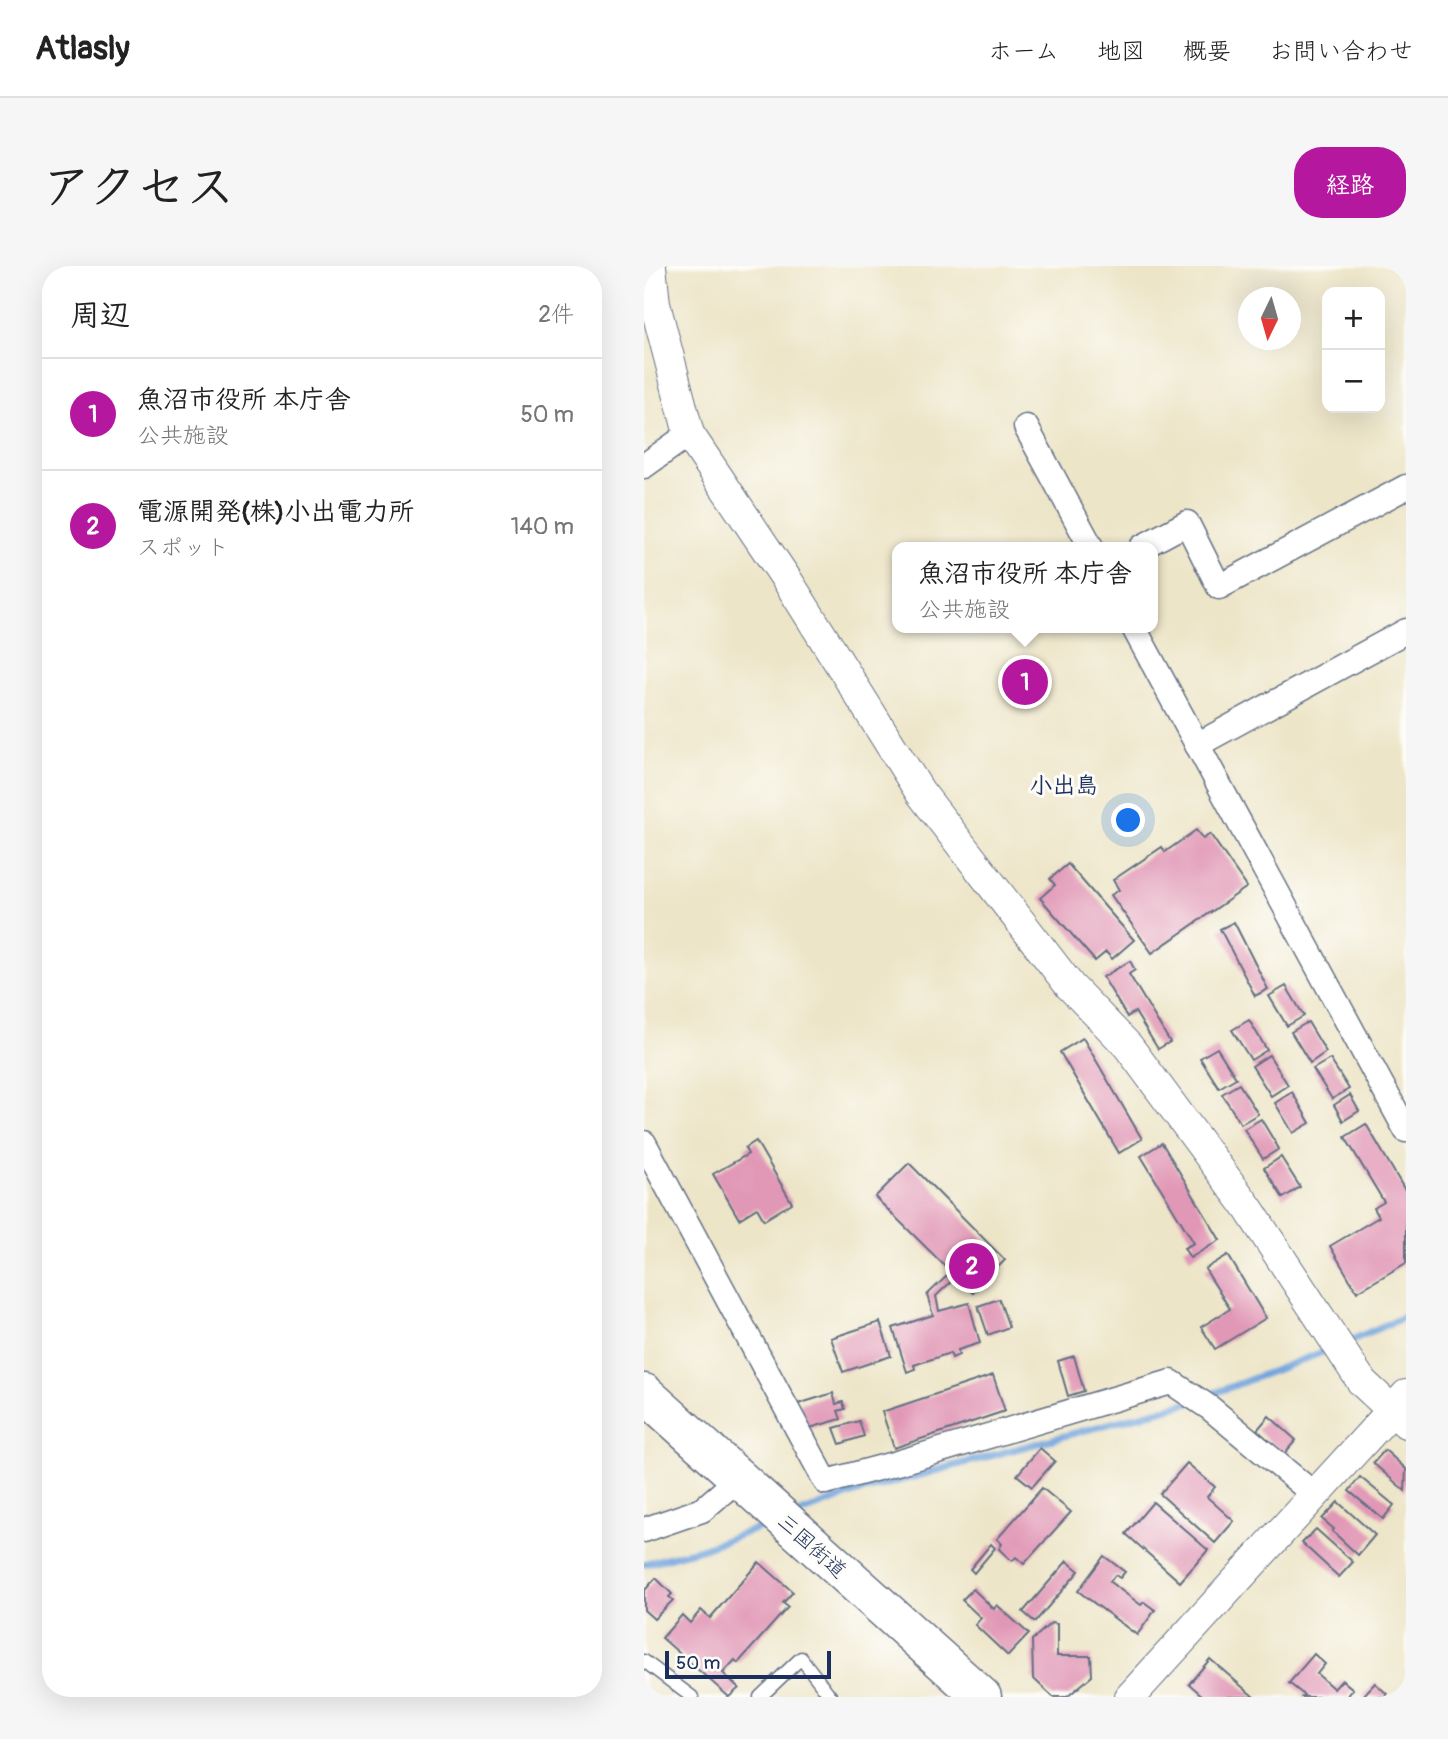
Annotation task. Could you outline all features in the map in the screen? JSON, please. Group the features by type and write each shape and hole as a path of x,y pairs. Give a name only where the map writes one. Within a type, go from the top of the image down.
{"highway":[{"name":"三国街道","path":"644,1393 982,1697"}],"street":[{"path":"651,266 655,303 689,434 789,583 920,792 1070,986 1128,1046 1248,1208 1362,1382 1401,1410 1316,1496 1130,1697"},
{"path":"1026,428 1088,542"},
{"path":"644,466 689,434"},
{"path":"1151,542 1187,523 1219,587 1406,487"},
{"path":"1197,745 1406,631"},
{"path":"1137,633 1197,745 1396,1089 1406,1130"},
{"path":"644,1143 826,1482 897,1464 1171,1382 1210,1408 1316,1496"},
{"path":"644,1530 702,1510 738,1479"}],"lane":[{"path":"760,1697 801,1658 831,1697"},
{"path":"644,1661 692,1697"}],"building":[{"path":"1196,830 1203,839 1210,834 1247,887 1152,953 1111,895 1119,890 1113,880 1162,847 1165,852"},
{"path":"1068,864 1134,940 1112,959 1106,952 1095,961 1040,898 1055,885 1050,879"},
{"path":"1234,922 1268,989 1255,996 1220,929"},
{"path":"1130,961 1135,970 1129,974 1170,1042 1158,1049 1135,1012 1127,1017 1103,977"},
{"path":"1286,986 1304,1016 1287,1026 1269,996"},
{"path":"1249,1020 1267,1050 1251,1060 1232,1030"},
{"path":"1308,1022 1326,1052 1310,1063 1291,1032"},
{"path":"1083,1038 1142,1139 1119,1153 1060,1052"},
{"path":"1217,1048 1236,1078 1219,1088 1200,1058"},
{"path":"1269,1055 1288,1085 1271,1096 1252,1066"},
{"path":"1330,1059 1349,1089 1332,1099 1313,1069"},
{"path":"1239,1084 1258,1114 1241,1124 1222,1094"},
{"path":"1292,1092 1310,1123 1293,1133 1275,1103"},
{"path":"1350,1095 1359,1111 1343,1121 1334,1105"},
{"path":"1261,1119 1279,1149 1263,1159 1244,1129"},
{"path":"1366,1124 1406,1192 1406,1263 1357,1292 1330,1246 1379,1217 1374,1208 1384,1202 1345,1137"},
{"path":"756,1141 792,1203 764,1220 757,1208 739,1219 713,1174 748,1154 745,1148"},
{"path":"1162,1143 1220,1240 1190,1258 1184,1248 1194,1243 1141,1156"},
{"path":"1281,1157 1300,1187 1283,1198 1264,1168"},
{"path":"909,1163 1005,1260 973,1293 956,1277 936,1296 939,1311 969,1303 980,1343 958,1350 959,1355 952,1358 950,1353 914,1365 915,1369 907,1372 893,1328 933,1315 927,1295 951,1272 875,1197"},
{"path":"1228,1255 1266,1318 1215,1349 1201,1327 1230,1309 1205,1269"},
{"path":"999,1299 1009,1327 988,1335 978,1306"},
{"path":"880,1322 891,1356 843,1372 831,1338"},
{"path":"1074,1356 1084,1391 1068,1396 1058,1361"},
{"path":"993,1375 1005,1411 894,1448 882,1412"},
{"path":"833,1393 836,1404 843,1402 845,1409 838,1411 841,1419 806,1429 798,1404"},
{"path":"1269,1416 1296,1440 1284,1454 1257,1430"},
{"path":"859,1421 864,1436 840,1444 834,1428"},
{"path":"1040,1448 1055,1461 1032,1487 1017,1475"},
{"path":"1385,1450 1406,1469 1405,1491 1373,1463"},
{"path":"1187,1463 1215,1487 1207,1497 1234,1521 1215,1543 1160,1494"},
{"path":"1360,1477 1394,1505 1383,1519 1349,1491"},
{"path":"1042,1488 1071,1512 1024,1564 1016,1557 1012,1561 999,1549 1002,1544 997,1539"},
{"path":"1153,1502 1208,1550 1180,1582 1126,1534"},
{"path":"1338,1502 1375,1535 1358,1555 1322,1519"},
{"path":"1316,1529 1353,1562 1339,1577 1302,1543"},
{"path":"991,1544 995,1548 974,1573 970,1569"},
{"path":"1104,1556 1125,1572 1120,1578 1115,1575 1110,1582 1141,1605 1144,1602 1155,1610 1137,1635 1078,1591"},
{"path":"1067,1561 1079,1571 1035,1622 1023,1612"},
{"path":"759,1562 793,1592 783,1603 788,1607 738,1663 735,1660 723,1673 739,1688 729,1697 662,1638 682,1615 690,1623 701,1610 710,1618"},
{"path":"656,1578 672,1594 669,1597 673,1600 654,1619 644,1610 644,1591"},
{"path":"973,1589 994,1609 997,1605 1029,1634 1008,1656 975,1625 981,1618 962,1600"},
{"path":"1051,1623 1057,1624 1057,1656 1091,1656 1092,1676 1067,1697 1053,1697 1033,1678 1032,1640"},
{"path":"1314,1654 1325,1664 1317,1674 1334,1689 1342,1680 1353,1689 1347,1697 1302,1697 1304,1695 1289,1683"},
{"path":"1210,1659 1254,1697 1204,1697 1189,1684"},
{"path":"1375,1683 1387,1694 1384,1697 1362,1697"}],"waterway":[{"path":"1345,1343 1406,1316"},
{"path":"1204,1397 1331,1349"},
{"path":"798,1514 857,1492 1190,1402"},
{"path":"644,1564 701,1549 770,1524"}],"place":[{"name":"魚沼市役所 本庁舎","path":"1025,682"},
{"name":"電源開発(株)小出電力所","path":"972,1266"}],"district":[{"name":"小出島","path":"1064,785"}]}
